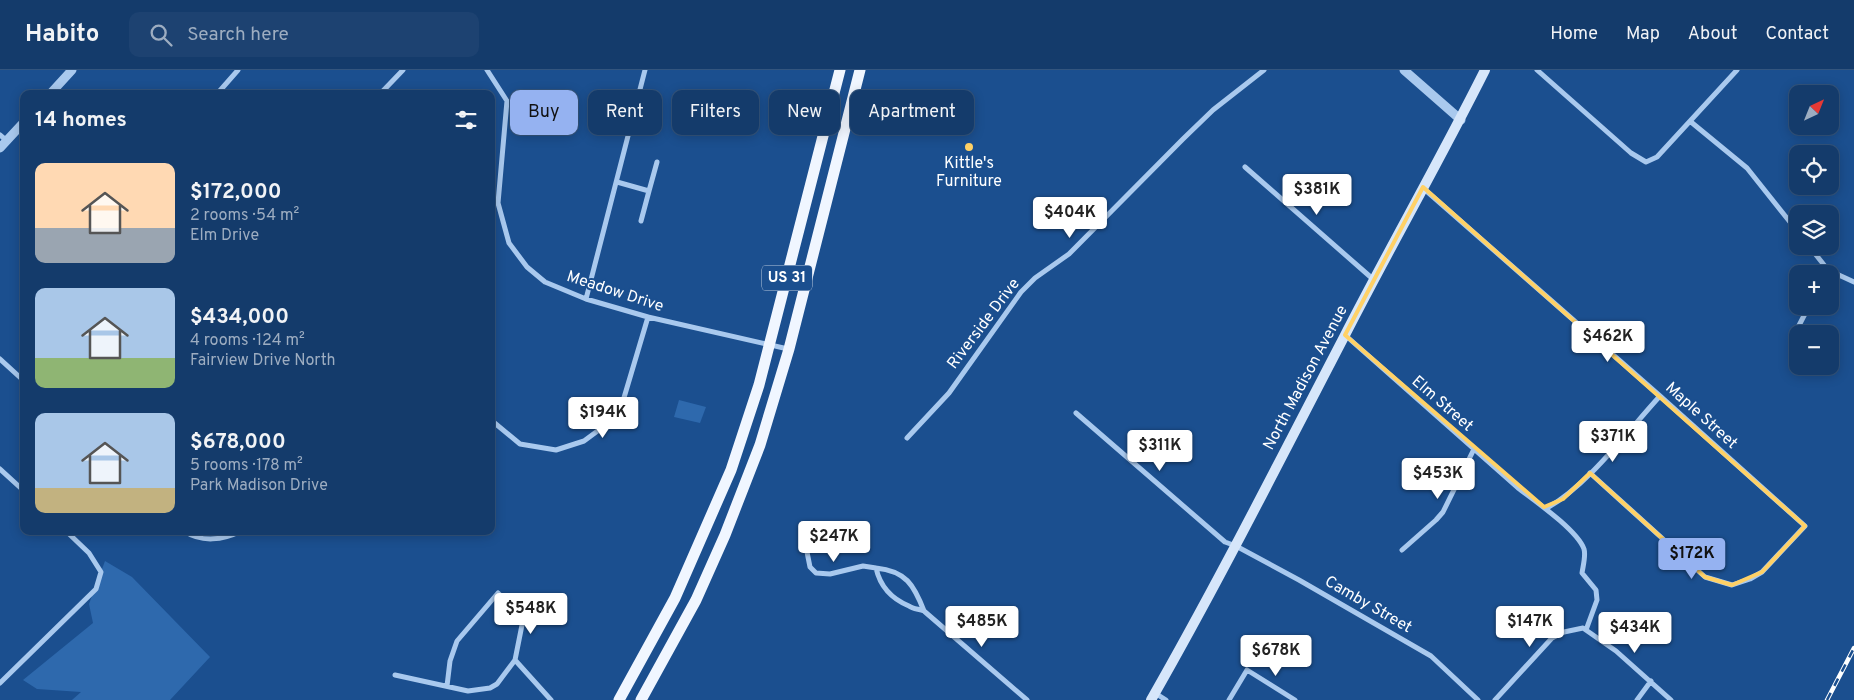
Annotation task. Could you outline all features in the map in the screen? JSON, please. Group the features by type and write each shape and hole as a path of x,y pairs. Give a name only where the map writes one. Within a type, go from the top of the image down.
{"main road":[{"name":"US 31","path":"619,700 675,598 726,482 759,385 840,70"},
{"name":"US 31","path":"640,700 678,634 725,535 776,397 860,70"},
{"name":"North Madison Avenue","path":"1153,697 1236,546 1422,187 1461,120 1485,70"}],"street":[{"path":"54,90 72,70"},
{"path":"220,90 238,70"},
{"path":"384,90 403,70"},
{"name":"Meadow Drive","path":"487,70 507,101 498,203 509,243 527,267 545,282 586,299 648,318 789,349"},
{"path":"586,299 645,70"},
{"name":"Riverside Drive","path":"907,438 949,393 1021,292 1035,278 1069,254 1188,134 1214,110 1264,70"},
{"path":"1404,70 1461,120"},
{"path":"1537,70 1631,152 1646,162 1657,157 1737,70"},
{"path":"1691,122 1747,168 1789,221"},
{"path":"0,148 3,138 20,125"},
{"path":"641,221 657,162"},
{"path":"1245,167 1375,280"},
{"path":"617,182 649,191"},
{"name":"Maple Street","path":"1422,187 1805,526 1762,572 1750,579 1732,585 1705,577 1590,474"},
{"path":"1839,276 1854,282"},
{"path":"495,423 520,444 556,450 584,441 611,420 623,401 648,318"},
{"name":"Elm Street","path":"1345,335 1518,488 1547,508 1580,542 1584,551 1582,573 1596,590 1597,600 1585,629"},
{"path":"0,359 20,377"},
{"path":"1547,508 1563,499 1590,474 1660,396"},
{"name":"Camby Street","path":"1076,413 1225,542 1299,580 1431,656 1478,700"},
{"path":"1402,550 1436,520 1442,512 1474,449"},
{"path":"0,468 20,487"},
{"path":"0,683 96,589 102,572 89,553 70,535"},
{"path":"195,535 208,540 233,535"},
{"path":"804,537 810,568 816,573 830,574 863,566 905,577 917,592 924,611"},
{"path":"876,568 885,589 896,600 924,611 1027,700"},
{"path":"395,674 468,691 490,688 502,678 515,660 522,620 520,615 498,594 457,641 450,661 447,686"},
{"path":"1495,700 1552,638 1564,632 1585,629 1616,650 1671,700"},
{"path":"515,660 551,700"},
{"path":"1229,700 1247,670 1295,700"},
{"path":"1638,700 1651,681"},
{"path":"1153,697 1166,700"}],"highlighted area":[{"path":"1423,187 1805,526 1762,572 1732,585 1705,577 1590,473 1563,499 1544,507 1345,335"}],"shaded area":[{"path":"679,400 706,407 700,423 674,417"},
{"path":"105,561 132,577 210,657 170,700 72,700 81,692 37,689 23,680 93,623 89,604"}],"railway":[{"path":"1827,700 1854,648"}],"place":[{"name":"Kittle's Furniture","path":"969,147"}]}
